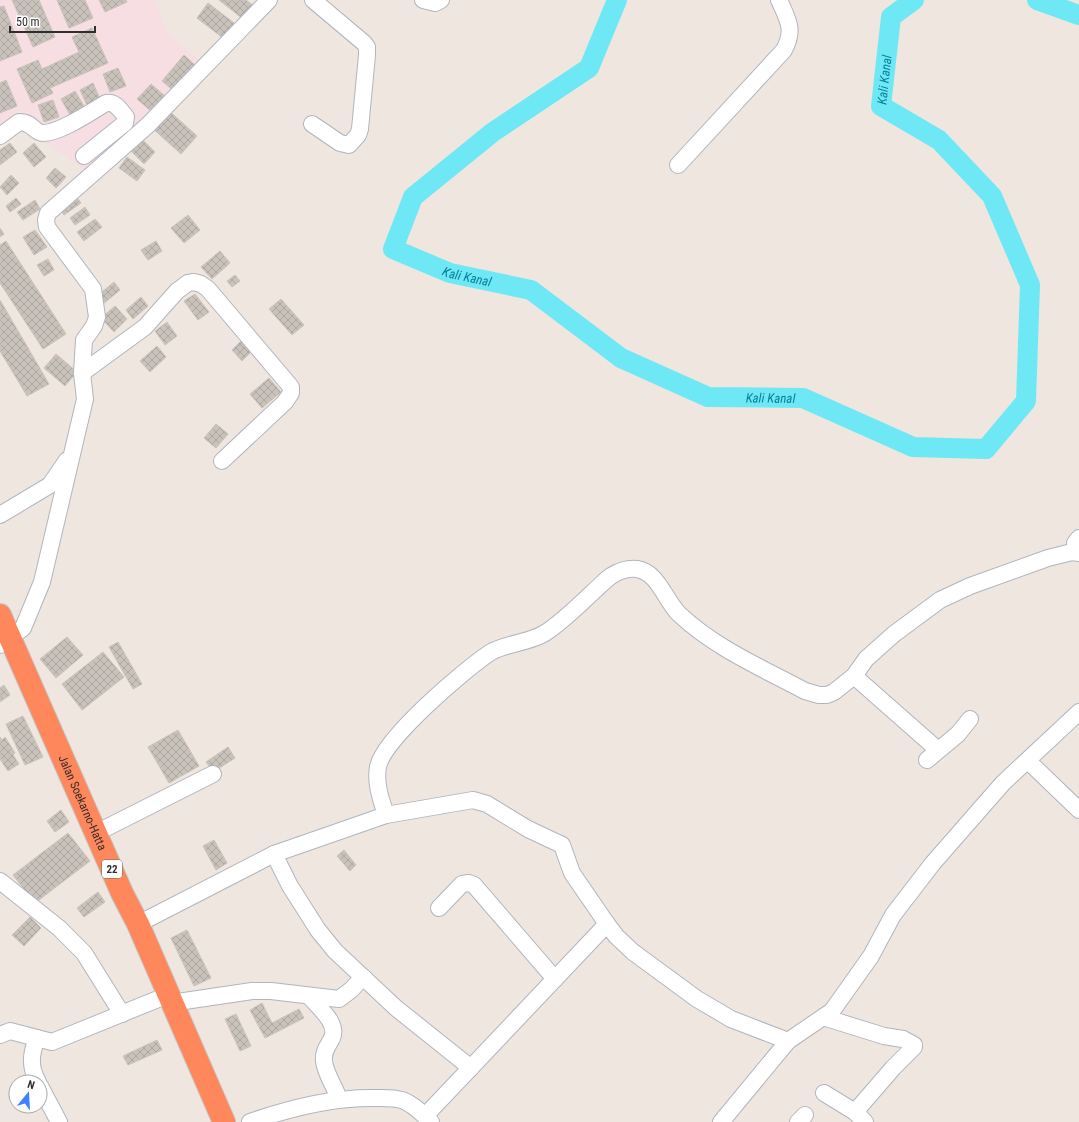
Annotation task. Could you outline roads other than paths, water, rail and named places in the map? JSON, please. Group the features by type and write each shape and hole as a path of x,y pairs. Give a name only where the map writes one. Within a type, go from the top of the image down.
{"highway":[{"name":"Jalan Soekarno-Hatta","path":"0,615 5,642 96,832 138,924 224,1122"}],"street":[{"path":"5,642 23,628 42,582 85,399 82,373 84,340 94,326 97,317 93,289 47,227 46,220 48,213 148,125 269,0"},
{"path":"312,124 340,143 349,144 353,142 360,129 367,55 367,47 364,43 313,0"},
{"path":"423,0 435,3 441,0"},
{"path":"678,165 784,50 790,39 790,24 779,0"},
{"path":"0,136 19,122 31,124 36,131 43,134 58,129 106,103 110,102 116,105 126,116 125,123 84,156"},
{"path":"82,373 145,327 177,291 188,283 194,282 201,284 208,289 232,316 291,387 291,393 285,402 222,461"},
{"path":"0,515 50,485 74,449"},
{"path":"386,815 379,793 378,768 382,755 392,740 446,687 492,652 544,634 610,576 628,569 639,570 658,582 667,601 678,613 719,645 805,691 818,695 827,695 834,692 854,676 866,659 894,634 940,600 970,586 1078,547"},
{"path":"854,676 932,755 958,734 970,719"},
{"path":"722,1122 788,1041 832,1011 871,956 893,915 933,863 1004,783 1079,712"},
{"path":"1028,760 1079,810"},
{"path":"96,832 213,774"},
{"path":"138,924 274,854 386,815 465,800 487,804 534,832 562,845 572,874 616,936 634,952 697,999 731,1019 788,1041"},
{"path":"274,854 290,886 318,930 335,951 396,1008 471,1068"},
{"path":"0,881 59,928 84,953 122,1014"},
{"path":"439,908 462,884 469,883 474,885 556,979"},
{"path":"250,1122 301,1106 339,1099 389,1098 402,1100 428,1119 471,1068 607,924"},
{"path":"0,1035 10,1031 52,1042 122,1014 170,999 252,991 339,998 351,990 363,977"},
{"path":"309,996 331,1022 333,1036 324,1053 324,1062 339,1099"},
{"path":"823,1017 884,1036 903,1039 914,1045 914,1047 893,1068 860,1117 824,1093"},
{"path":"33,1074 30,1063 37,1038"},
{"path":"48,1101 59,1122"}],"waterway":[{"name":"Kali Kanal","path":"617,0 589,68 493,132 413,197 393,249 450,273 531,290 621,358 708,397 803,398 913,447 986,449 1026,401 1030,285 992,196 939,140 881,106 891,17 914,0"},
{"name":"Kali Kanal","path":"1037,0 1079,15"}]}
